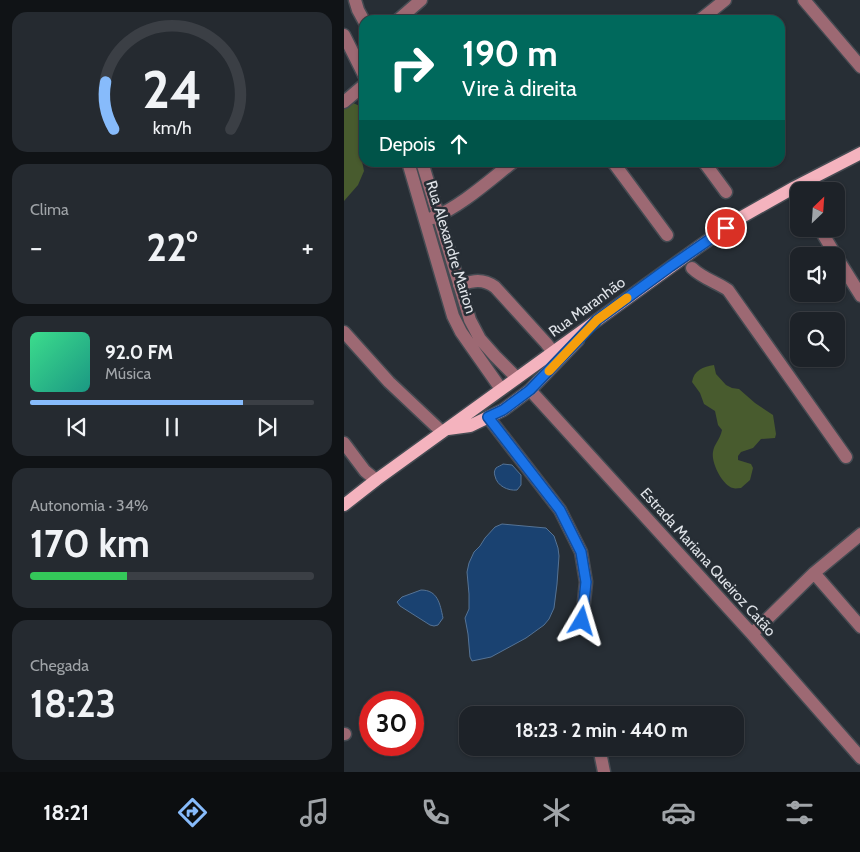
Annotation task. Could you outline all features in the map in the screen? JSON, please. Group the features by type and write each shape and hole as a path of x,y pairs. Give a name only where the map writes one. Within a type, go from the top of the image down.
{"main road":[{"name":"Rua Maranhão","path":"811,182 860,153"},
{"name":"Rua Maranhão","path":"344,505 671,266 740,218 790,193"},
{"path":"444,431 470,426 503,410 530,390 597,320"},
{"path":"517,378 530,390"},
{"path":"501,389 514,402"}],"street":[{"path":"355,0 361,15"},
{"path":"404,15 422,0"},
{"path":"706,15 725,0"},
{"path":"804,0 860,68"},
{"path":"344,35 359,52"},
{"path":"344,102 359,89"},
{"name":"Rua Alexandre Marion","path":"409,167 453,316 461,332 501,389"},
{"name":"Rua Alexandre Marion","path":"424,167 470,320 480,339 517,378"},
{"path":"425,220 438,215 465,199 507,167"},
{"path":"617,167 667,235"},
{"path":"708,167 726,192"},
{"path":"671,266 688,270 692,268 696,261 697,248"},
{"path":"692,268 698,274 728,290 846,457"},
{"path":"845,271 860,296"},
{"path":"459,285 486,281 494,287 553,352"},
{"path":"344,332 389,382 444,431"},
{"name":"Estrada Mariana Queiroz Catão","path":"530,390 752,634 860,758"},
{"path":"488,417 560,510 581,552 586,582 582,621"},
{"path":"344,444 349,459 376,480"},
{"path":"752,634 814,573 860,534"},
{"path":"814,573 859,624"},
{"path":"601,758 604,772"}],"green space":[{"path":"351,102 359,106 359,167 363,167 364,171 358,185 344,201 344,108"},
{"path":"714,365 716,374 726,385 739,389 773,415 775,438 761,439 753,448 741,452 738,456 738,460 751,464 753,468 750,480 741,488 729,486 718,473 713,452 722,430 718,425 715,411 704,404 700,393 692,382 700,370"}],"water":[{"path":"503,464 512,465 521,475 521,485 517,490 503,487 496,480 495,470"},
{"path":"502,524 546,528 554,536 559,556 554,608 544,625 526,638 491,657 472,661 465,618 469,609 467,572 474,552 495,527"},
{"path":"421,590 431,592 437,599 443,618 438,625 430,625 400,606 397,602 402,597"}],"slow traffic":[{"path":"549,371 597,320 627,298"}],"route":[{"path":"582,621 586,582 581,552 560,510 488,417 503,410 530,390 597,320 726,228"}]}
